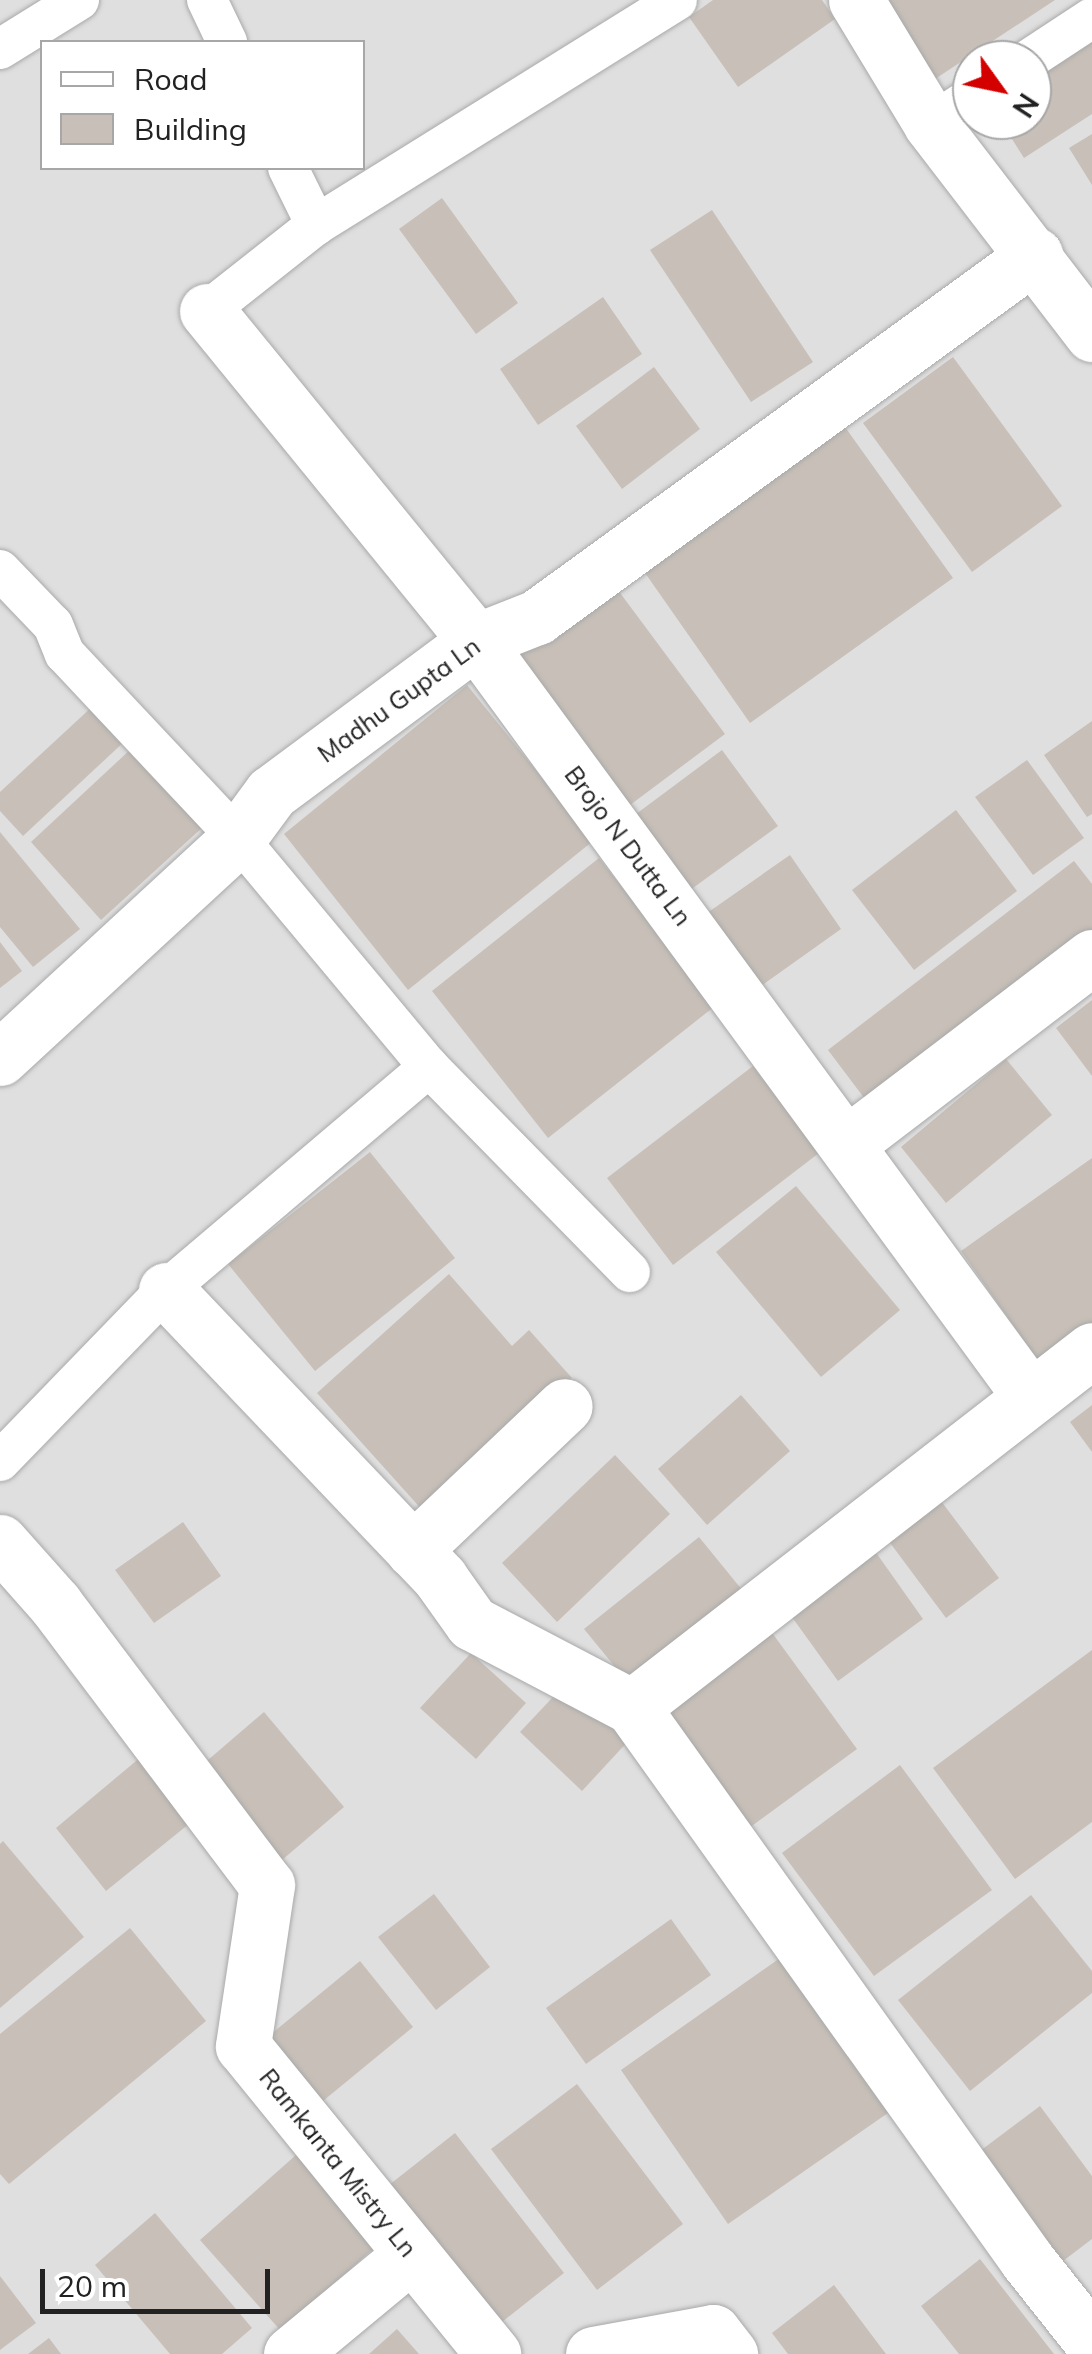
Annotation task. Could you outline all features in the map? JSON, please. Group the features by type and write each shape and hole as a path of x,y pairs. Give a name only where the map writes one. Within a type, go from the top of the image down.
{"street":[{"path":"856,0 951,110 1034,255 1092,334"},
{"name":"Madhu Gupta Ln","path":"0,1058 238,838 271,793 476,641 537,617 1034,255"},
{"name":"Brojo N Dutta Ln","path":"207,311 476,641 1030,1396"},
{"path":"848,1144 1092,956"},
{"path":"166,1290 414,1550 472,1623 632,1707 1027,2260 1092,2342"},
{"path":"632,1707 1092,1350"},
{"path":"414,1550 565,1406"},
{"name":"Ramkanta Mistry Ln","path":"0,1542 55,1604 267,1885 243,2046 493,2354"},
{"path":"290,2354 412,2254"},
{"path":"593,2354 714,2332 730,2354"}],"lane":[{"path":"0,49 79,0"},
{"path":"207,0 227,40"},
{"path":"207,311 316,225 678,0"},
{"path":"1052,44 1092,18"},
{"path":"289,170 316,225"},
{"path":"0,570 54,625 65,654 238,838 430,1067 630,1272"},
{"path":"0,1461 166,1290 430,1067"}],"shaded area":[{"path":"0,0 1092,0 1092,2354 0,2354"}],"building":[{"path":"713,0 822,0 835,19 738,87 689,17"},
{"path":"879,0 1055,0 994,40 952,40 952,68 932,81"},
{"path":"1092,29 1092,114 1052,140 1052,54"},
{"path":"1092,134 1092,185 1069,148"},
{"path":"1013,140 1052,140 1024,158"},
{"path":"442,198 518,303 476,334 399,229"},
{"path":"712,210 813,362 751,402 650,250"},
{"path":"603,297 642,354 538,425 500,369"},
{"path":"953,357 1062,506 972,572 863,423"},
{"path":"654,367 700,429 622,489 576,426"},
{"path":"845,427 953,578 750,723 643,570"},
{"path":"606,574 725,734 618,814 499,655"},
{"path":"467,685 593,841 408,990 284,834"},
{"path":"94,705 126,740 23,836 0,811 0,792"},
{"path":"1092,721 1092,814 1087,817 1044,755"},
{"path":"132,748 204,826 101,920 31,842"},
{"path":"722,750 778,826 671,904 616,829"},
{"path":"1027,760 1084,838 1033,875 975,797"},
{"path":"956,810 1017,891 914,970 852,890"},
{"path":"0,832 80,929 33,967 0,927"},
{"path":"790,855 841,929 751,993 700,918"},
{"path":"599,858 715,1006 548,1138 432,991"},
{"path":"1074,861 1092,884 1092,944 874,1111 828,1050"},
{"path":"0,942 22,971 0,988"},
{"path":"1092,1000 1092,1076 1056,1028"},
{"path":"1006,1059 1052,1115 946,1203 901,1147"},
{"path":"753,1066 819,1153 673,1265 607,1178"},
{"path":"370,1152 455,1258 315,1371 228,1264"},
{"path":"1092,1158 1092,1334 1043,1368 961,1251"},
{"path":"796,1186 900,1310 821,1377 716,1252"},
{"path":"449,1274 512,1346 529,1330 572,1378 424,1512 317,1393"},
{"path":"741,1395 790,1451 707,1525 658,1469"},
{"path":"1092,1405 1092,1452 1070,1422"},
{"path":"615,1455 670,1514 557,1622 502,1563"},
{"path":"935,1493 999,1578 946,1618 882,1532"},
{"path":"183,1522 221,1576 154,1623 115,1570"},
{"path":"699,1537 747,1596 634,1690 584,1629"},
{"path":"865,1537 923,1619 838,1681 779,1599"},
{"path":"770,1630 857,1749 738,1836 651,1717"},
{"path":"1092,1650 1092,1822 1015,1879 933,1768"},
{"path":"471,1653 526,1703 476,1759 420,1708"},
{"path":"570,1679 631,1738 582,1791 520,1732"},
{"path":"264,1712 344,1807 282,1860 201,1766"},
{"path":"148,1751 200,1815 106,1891 56,1828"},
{"path":"900,1765 992,1890 874,1976 782,1853"},
{"path":"3,1841 84,1937 0,2008 0,1844"},
{"path":"434,1894 490,1967 436,2010 378,1937"},
{"path":"1031,1895 1092,1971 1092,1993 970,2091 898,2000"},
{"path":"671,1919 711,1975 586,2064 546,2008"},
{"path":"130,1928 206,2021 9,2184 0,2174 0,2034"},
{"path":"790,1951 898,2106 728,2224 621,2070"},
{"path":"360,1961 413,2027 312,2110 259,2044"},
{"path":"577,2084 683,2224 597,2290 491,2149"},
{"path":"1040,2106 1092,2176 1092,2239 1063,2261 980,2151"},
{"path":"455,2133 564,2273 493,2329 384,2189"},
{"path":"296,2155 376,2246 281,2331 200,2240"},
{"path":"155,2213 252,2328 222,2354 170,2354 95,2265"},
{"path":"980,2259 1054,2354 959,2354 921,2306"},
{"path":"0,2276 36,2323 0,2350"},
{"path":"834,2285 886,2354 788,2354 772,2333"},
{"path":"397,2329 419,2354 369,2354"},
{"path":"49,2338 61,2354 28,2354"}]}
